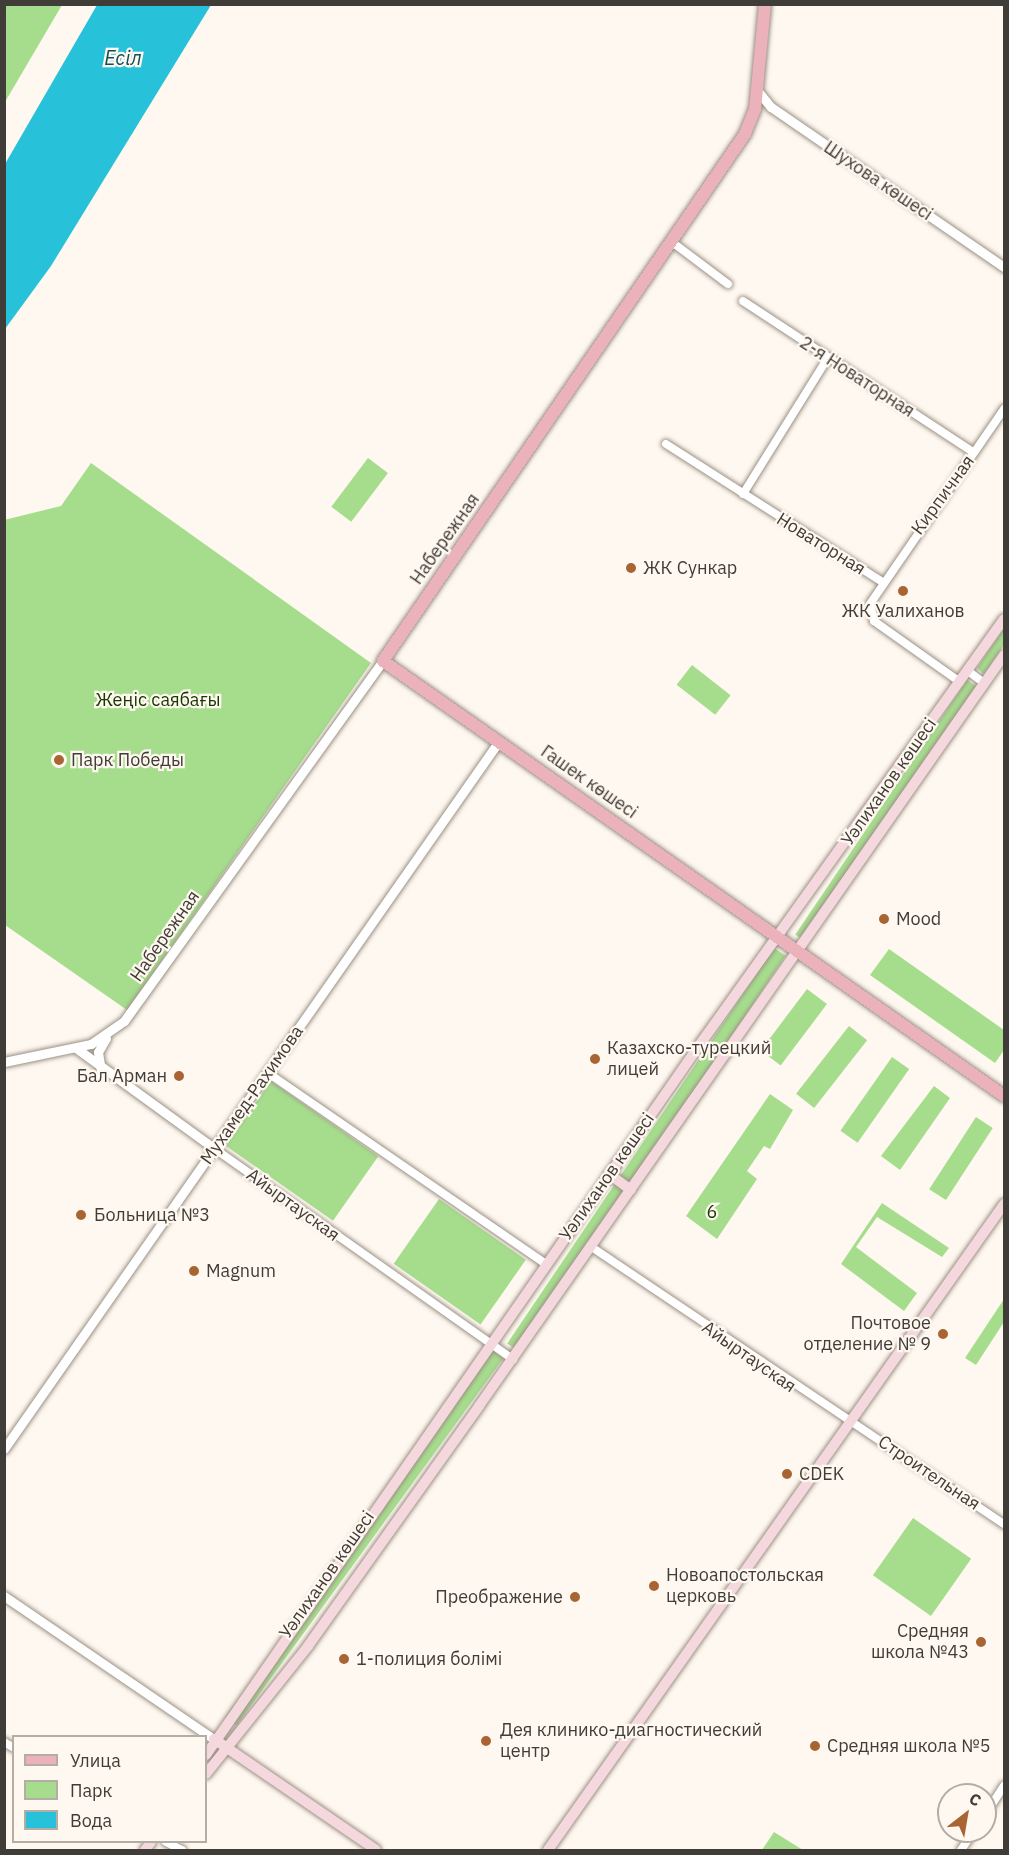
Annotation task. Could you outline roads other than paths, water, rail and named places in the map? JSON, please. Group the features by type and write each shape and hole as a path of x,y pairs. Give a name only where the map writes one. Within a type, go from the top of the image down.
{"main road":[{"name":"Набережная","path":"383,661 745,134 757,90 765,4"},
{"name":"Уәлиханов көшесі","path":"207,1753 214,1739 776,935 1005,619"},
{"name":"Уәлиханов көшесі","path":"207,1773 242,1734 513,1359 1005,655"},
{"name":"Гашек көшесі","path":"383,661 1005,1096"},
{"path":"609,1174 631,1190"},
{"path":"548,1851 852,1424 1005,1204"},
{"path":"214,1739 370,1849"}],"street":[{"name":"Шухова көшесі","path":"757,90 776,111 1005,267"},
{"path":"745,134 763,111 776,111"},
{"path":"672,242 728,284"},
{"name":"2-я Новаторная","path":"743,301 827,359 974,452"},
{"path":"743,494 827,359"},
{"name":"Кирпичная","path":"881,581 1005,409"},
{"name":"Новаторная","path":"666,444 881,581 870,604 874,621 960,682"},
{"name":"Набережная","path":"4,1062 76,1048 106,1037 181,949 383,661"},
{"path":"968,671 984,683"},
{"name":"Мухамед-Рахимова","path":"4,1449 499,741"},
{"path":"101,1071 98,1052 106,1037"},
{"name":"Айыртауская","path":"76,1048 101,1071 513,1359"},
{"path":"267,1073 546,1264"},
{"name":"Айыртауская","path":"590,1246 852,1424"},
{"name":"Строительная","path":"852,1424 1005,1524"},
{"path":"4,1596 214,1739"},
{"path":"168,1843 182,1851"}],"water":[{"name":"Есіл","path":"97,5 211,5 51,266 5,329 5,164"}],"place":[{"name":"ЖК Сункар","path":"631,568"},
{"name":"ЖК Уалиханов","path":"903,591"},
{"name":"Парк Победы","path":"59,760"},
{"name":"Mood","path":"884,919"},
{"name":"Казахско-турецкий лицей","path":"595,1059"},
{"name":"Бал Арман","path":"179,1076"},
{"name":"Больница №3","path":"81,1215"},
{"name":"Magnum","path":"194,1271"},
{"name":"Почтовое отделение № 9","path":"943,1334"},
{"name":"CDEK","path":"787,1474"},
{"name":"Новоапостольская церковь","path":"654,1586"},
{"name":"Преображение","path":"575,1597"},
{"name":"Средняя школа №43","path":"981,1642"},
{"name":"1-полиция болiмi","path":"344,1659"},
{"name":"Дея клинико-диагностический центр","path":"486,1741"},
{"name":"Средняя школа №5","path":"815,1746"}],"park label":[{"name":"Жеңіс саябағы","path":"158,700"},
{"name":"6","path":"712,1212"}]}
